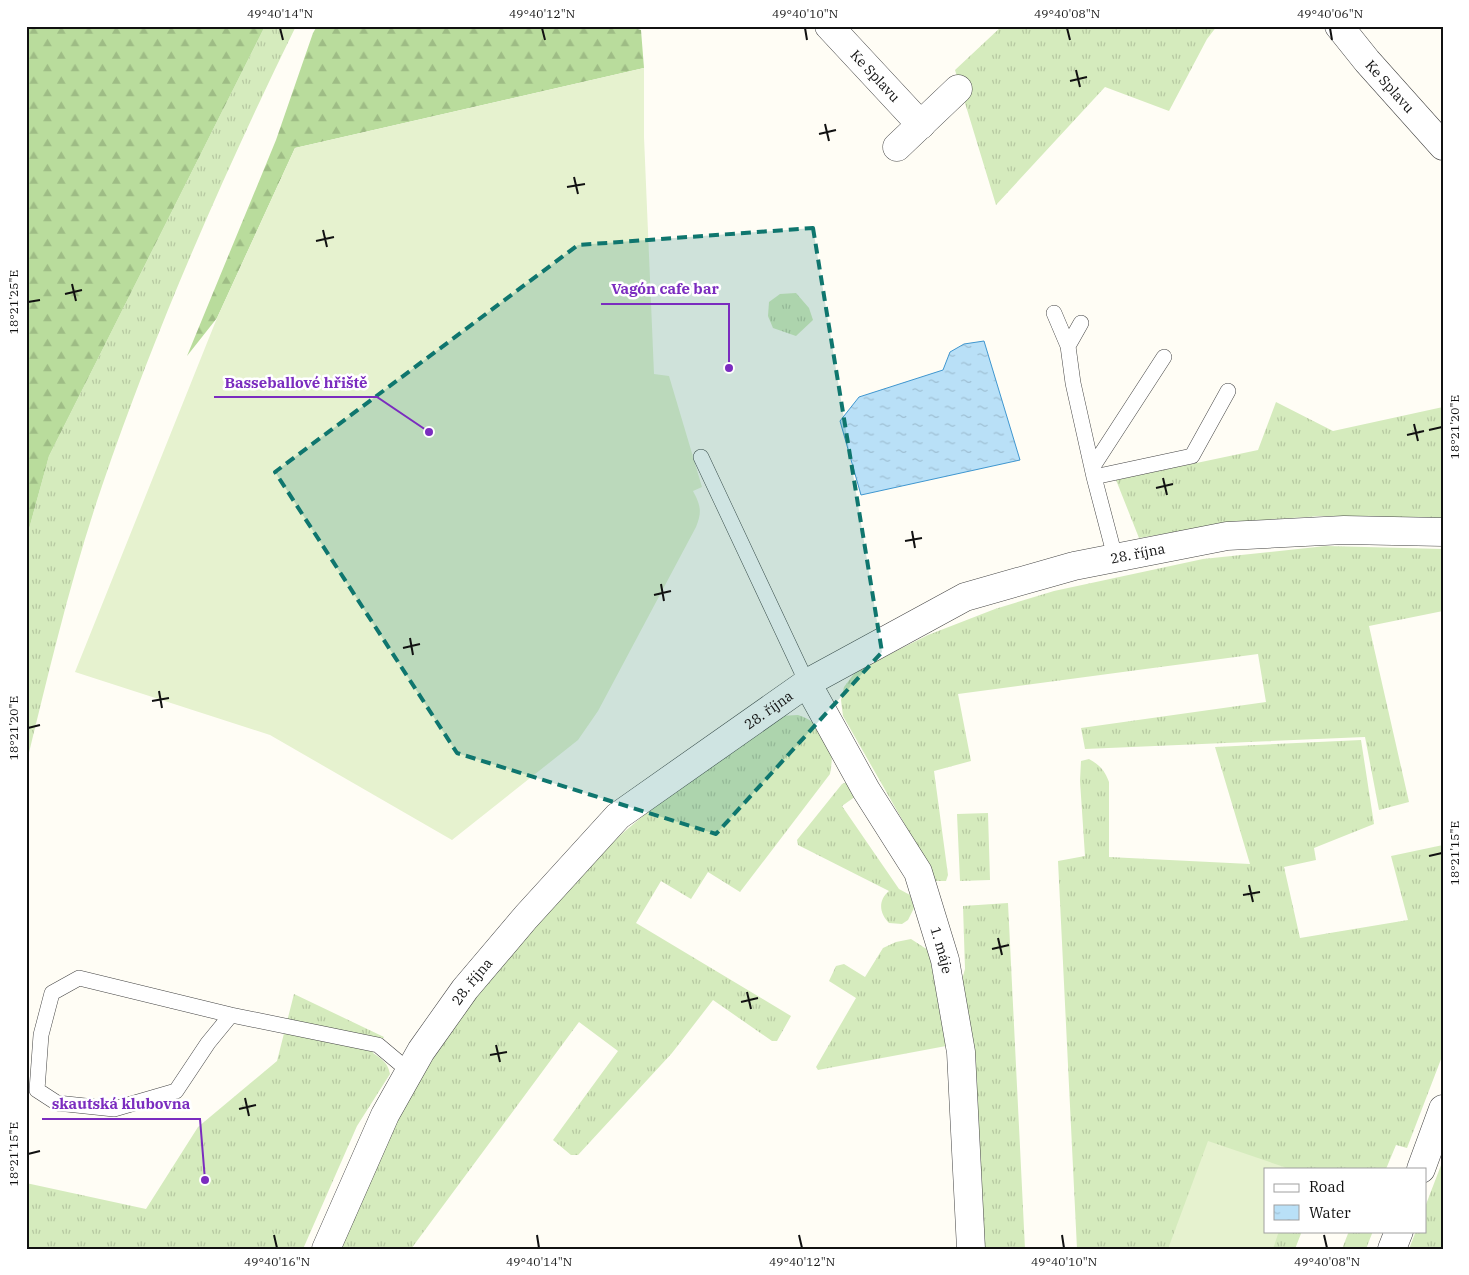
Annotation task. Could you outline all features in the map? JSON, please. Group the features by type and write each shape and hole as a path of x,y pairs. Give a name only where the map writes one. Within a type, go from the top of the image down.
{"street":[{"name":"Ke Splavu","path":"830,26 921,125"},
{"name":"Ke Splavu","path":"1339,26 1367,61 1443,146"},
{"path":"897,147 958,89"},
{"name":"28. října","path":"326,1249 385,1115 421,1051 465,988 526,917 618,816 807,682 965,597 1074,566 1227,536 1344,530 1443,532"},
{"name":"1. máje","path":"807,682 866,790 918,872 945,960 961,1052 972,1249"},
{"path":"1421,1168 1443,1109"},
{"path":"1392,1249 1398,1232"}],"lane":[{"path":"1054,313 1068,346 1073,383 1115,557"},
{"path":"1068,346 1081,323"},
{"path":"1093,472 1164,357"},
{"path":"1093,472 1192,456 1228,391"},
{"path":"701,457 807,682"},
{"path":"231,1015 208,1043 176,1091 114,1109 57,1103 37,1090 40,1035 52,993 79,978 231,1015 378,1045 410,1071"}],"highlighted area":[{"path":"813,228 882,652 716,834 457,753 275,472 578,245"}],"green space":[{"path":"26,26 265,26 49,456 26,540"},
{"path":"265,26 296,26 217,195 168,310 123,427 80,555 26,765 26,540 49,456"},
{"path":"317,26 628,26 641,30 644,68 295,148 217,318 187,356 276,140"},
{"path":"1002,26 1217,26 1207,39 1169,111 1105,87 996,205 955,70"},
{"path":"644,68 644,137 654,374 669,376 702,487 693,491 698,501 700,513 696,527 598,711 578,740 452,840 270,735 75,672 217,318 295,148"},
{"path":"796,293 809,308 813,320 796,336 773,328 768,316 769,302 780,294"},
{"path":"1276,402 1333,431 1443,407 1443,518 1321,516 1235,522 1139,538 1116,480 1258,450"},
{"path":"1326,546 1443,549 1443,611 1369,626 1409,802 1379,810 1365,737 1085,749 1081,728 1266,702 1258,654 958,694 971,761 934,771 948,875 946,881 931,881 912,837 843,716 841,700 844,687 856,671 928,635 995,609 1054,591 1203,559"},
{"path":"798,715 816,724 827,737 832,754 830,774 740,892 708,872 691,899 661,881 636,923 791,1016 777,1041 772,1041 713,1000 672,1053 578,1155 571,1155 553,1140 618,1051 579,1022 411,1249 338,1249 391,1129 431,1062 471,1003 579,874 624,832 682,783 779,716"},
{"path":"1361,740 1374,824 1314,848 1316,860 1284,867 1300,938 1408,920 1391,856 1443,845 1443,1054 1407,1148 1396,1145 1386,1168 1264,1168 1264,1232 1302,1232 1295,1249 1077,1249 1058,861 1085,856 1080,781 1081,761 1089,759 1099,766 1104,771 1109,782 1109,857 1250,864 1215,747"},
{"path":"847,782 856,796 842,806 899,889 910,895 914,908 908,920 902,924 889,923 883,915 881,907 883,898 889,891 798,845 797,840 842,784"},
{"path":"988,813 990,880 960,881 957,814"},
{"path":"1008,903 1025,1249 979,1249 961,983 965,969 963,906"},
{"path":"911,939 928,950 938,980 946,1046 818,1070 816,1067 856,998 829,981 836,966 844,964 865,977 883,948 896,942"},
{"path":"294,994 384,1037 373,1053 384,1062 390,1074 357,1126 303,1249 26,1249 26,1183 146,1209 198,1127 277,1061"},
{"path":"1208,1141 1287,1168 1264,1168 1264,1232 1279,1232 1273,1249 1168,1249"},
{"path":"1443,1160 1443,1249 1409,1249 1416,1232 1426,1232 1426,1204"},
{"path":"1349,1232 1373,1232 1366,1249 1342,1249"}],"water":[{"path":"984,341 1020,460 861,495 840,421 859,397 943,370 950,352 964,344"}],"place":[{"name":"Vagón cafe bar","path":"729,368"},
{"name":"Basseballové hřiště","path":"429,432"},
{"name":"skautská klubovna","path":"205,1180"}]}
